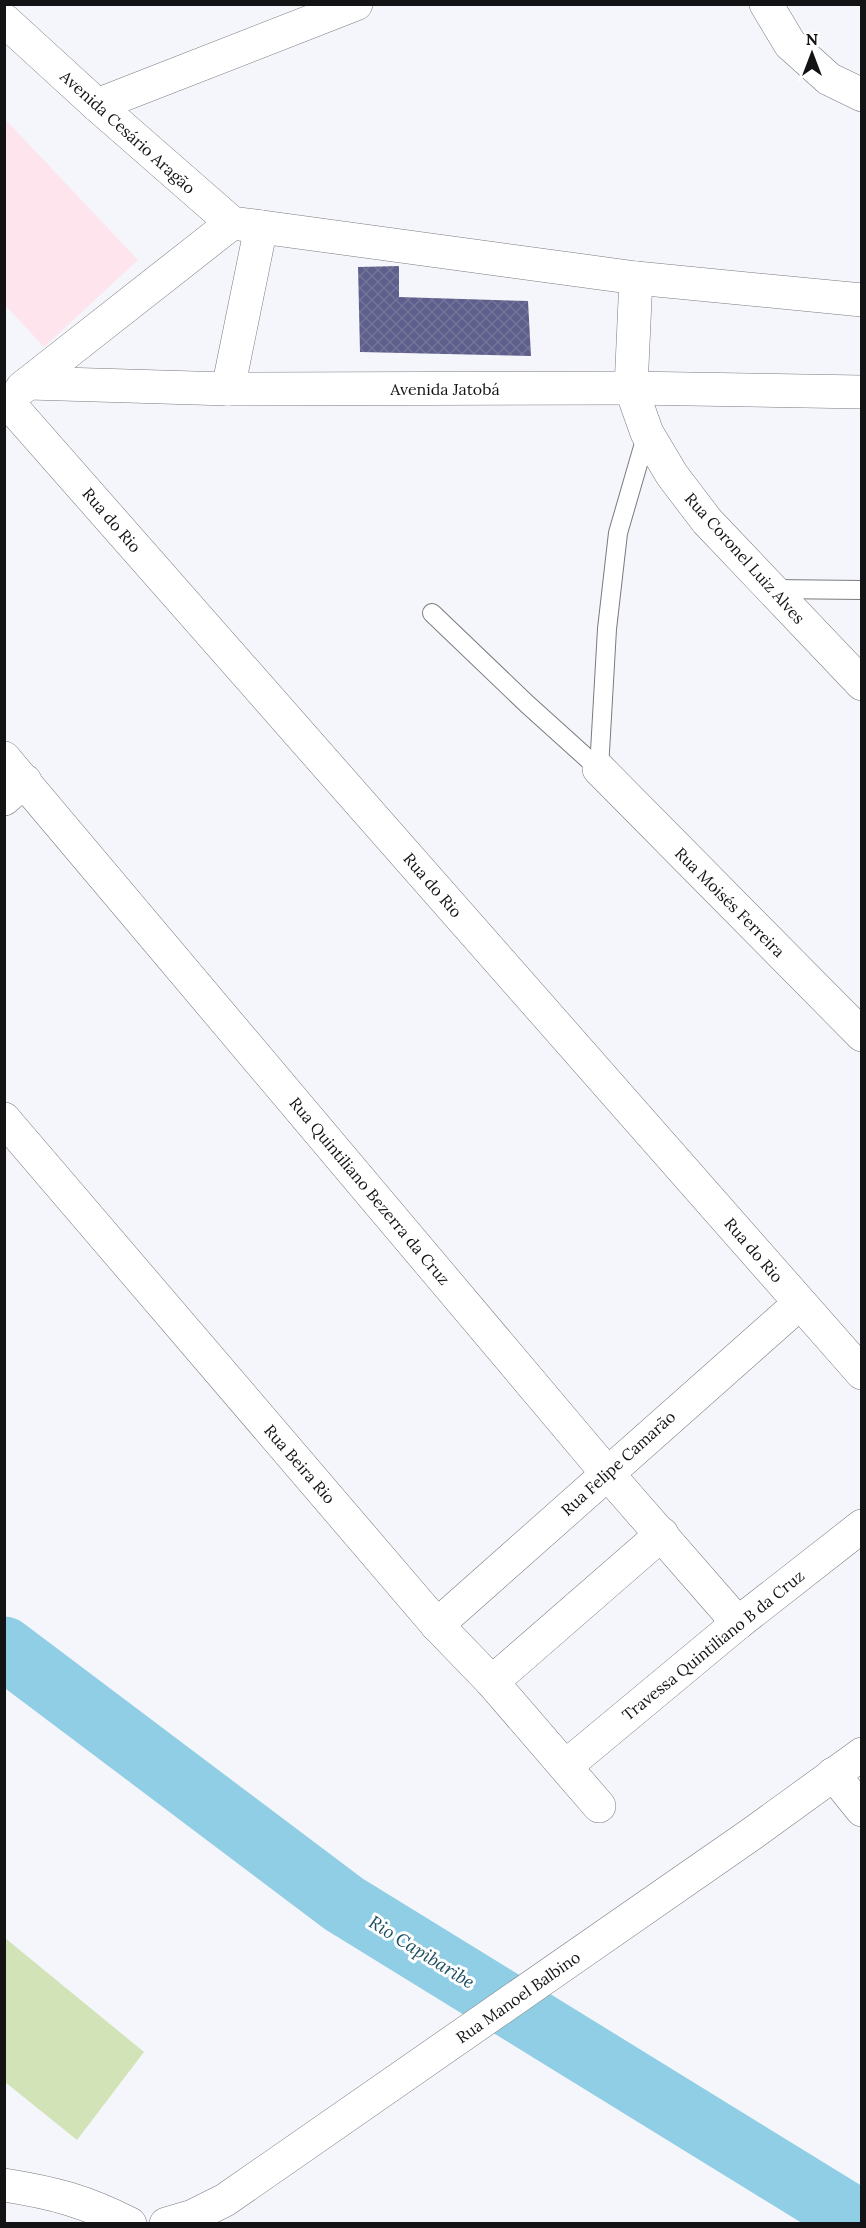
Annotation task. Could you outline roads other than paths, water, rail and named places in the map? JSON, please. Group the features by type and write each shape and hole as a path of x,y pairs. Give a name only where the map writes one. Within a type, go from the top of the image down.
{"street":[{"path":"97,105 356,4"},
{"path":"766,4 790,44 829,79 861,94"},
{"name":"Avenida Cesário Aragão","path":"4,20 97,105 246,225"},
{"path":"228,389 246,225"},
{"path":"13,393 246,225 636,278 861,300"},
{"path":"631,388 636,278"},
{"name":"Avenida Jatobá","path":"13,393 228,389 631,388 861,392"},
{"name":"Rua Coronel Luiz Alves","path":"631,388 646,433 672,475 707,521 861,684"},
{"name":"Rua do Rio","path":"13,393 861,1373"},
{"name":"Rua Moisés Ferreira","path":"599,769 861,1035"},
{"name":"Rua Quintiliano Bezerra da Cruz","path":"11,780 738,1623"},
{"name":"Rua Beira Rio","path":"4,1119 437,1625 492,1682 599,1806"},
{"name":"Rua Felipe Camarão","path":"437,1625 800,1303"},
{"name":"Travessa Quintiliano B da Cruz","path":"566,1766 738,1623 861,1526"},
{"path":"492,1682 662,1534"},
{"name":"Rua Manoel Balbino","path":"166,2223 193,2216 225,2200 753,1833 861,1754"},
{"path":"833,1774 861,1810"},
{"path":"4,2185 54,2193 95,2206 130,2223"}],"lane":[{"path":"599,769 607,629 617,542 628,492 646,433"},
{"path":"772,588 861,590"},
{"path":"432,613 526,704 599,769"}],"waterway":[{"name":"Rio Capibaribe","path":"4,1648 344,1904 862,2223"}]}
